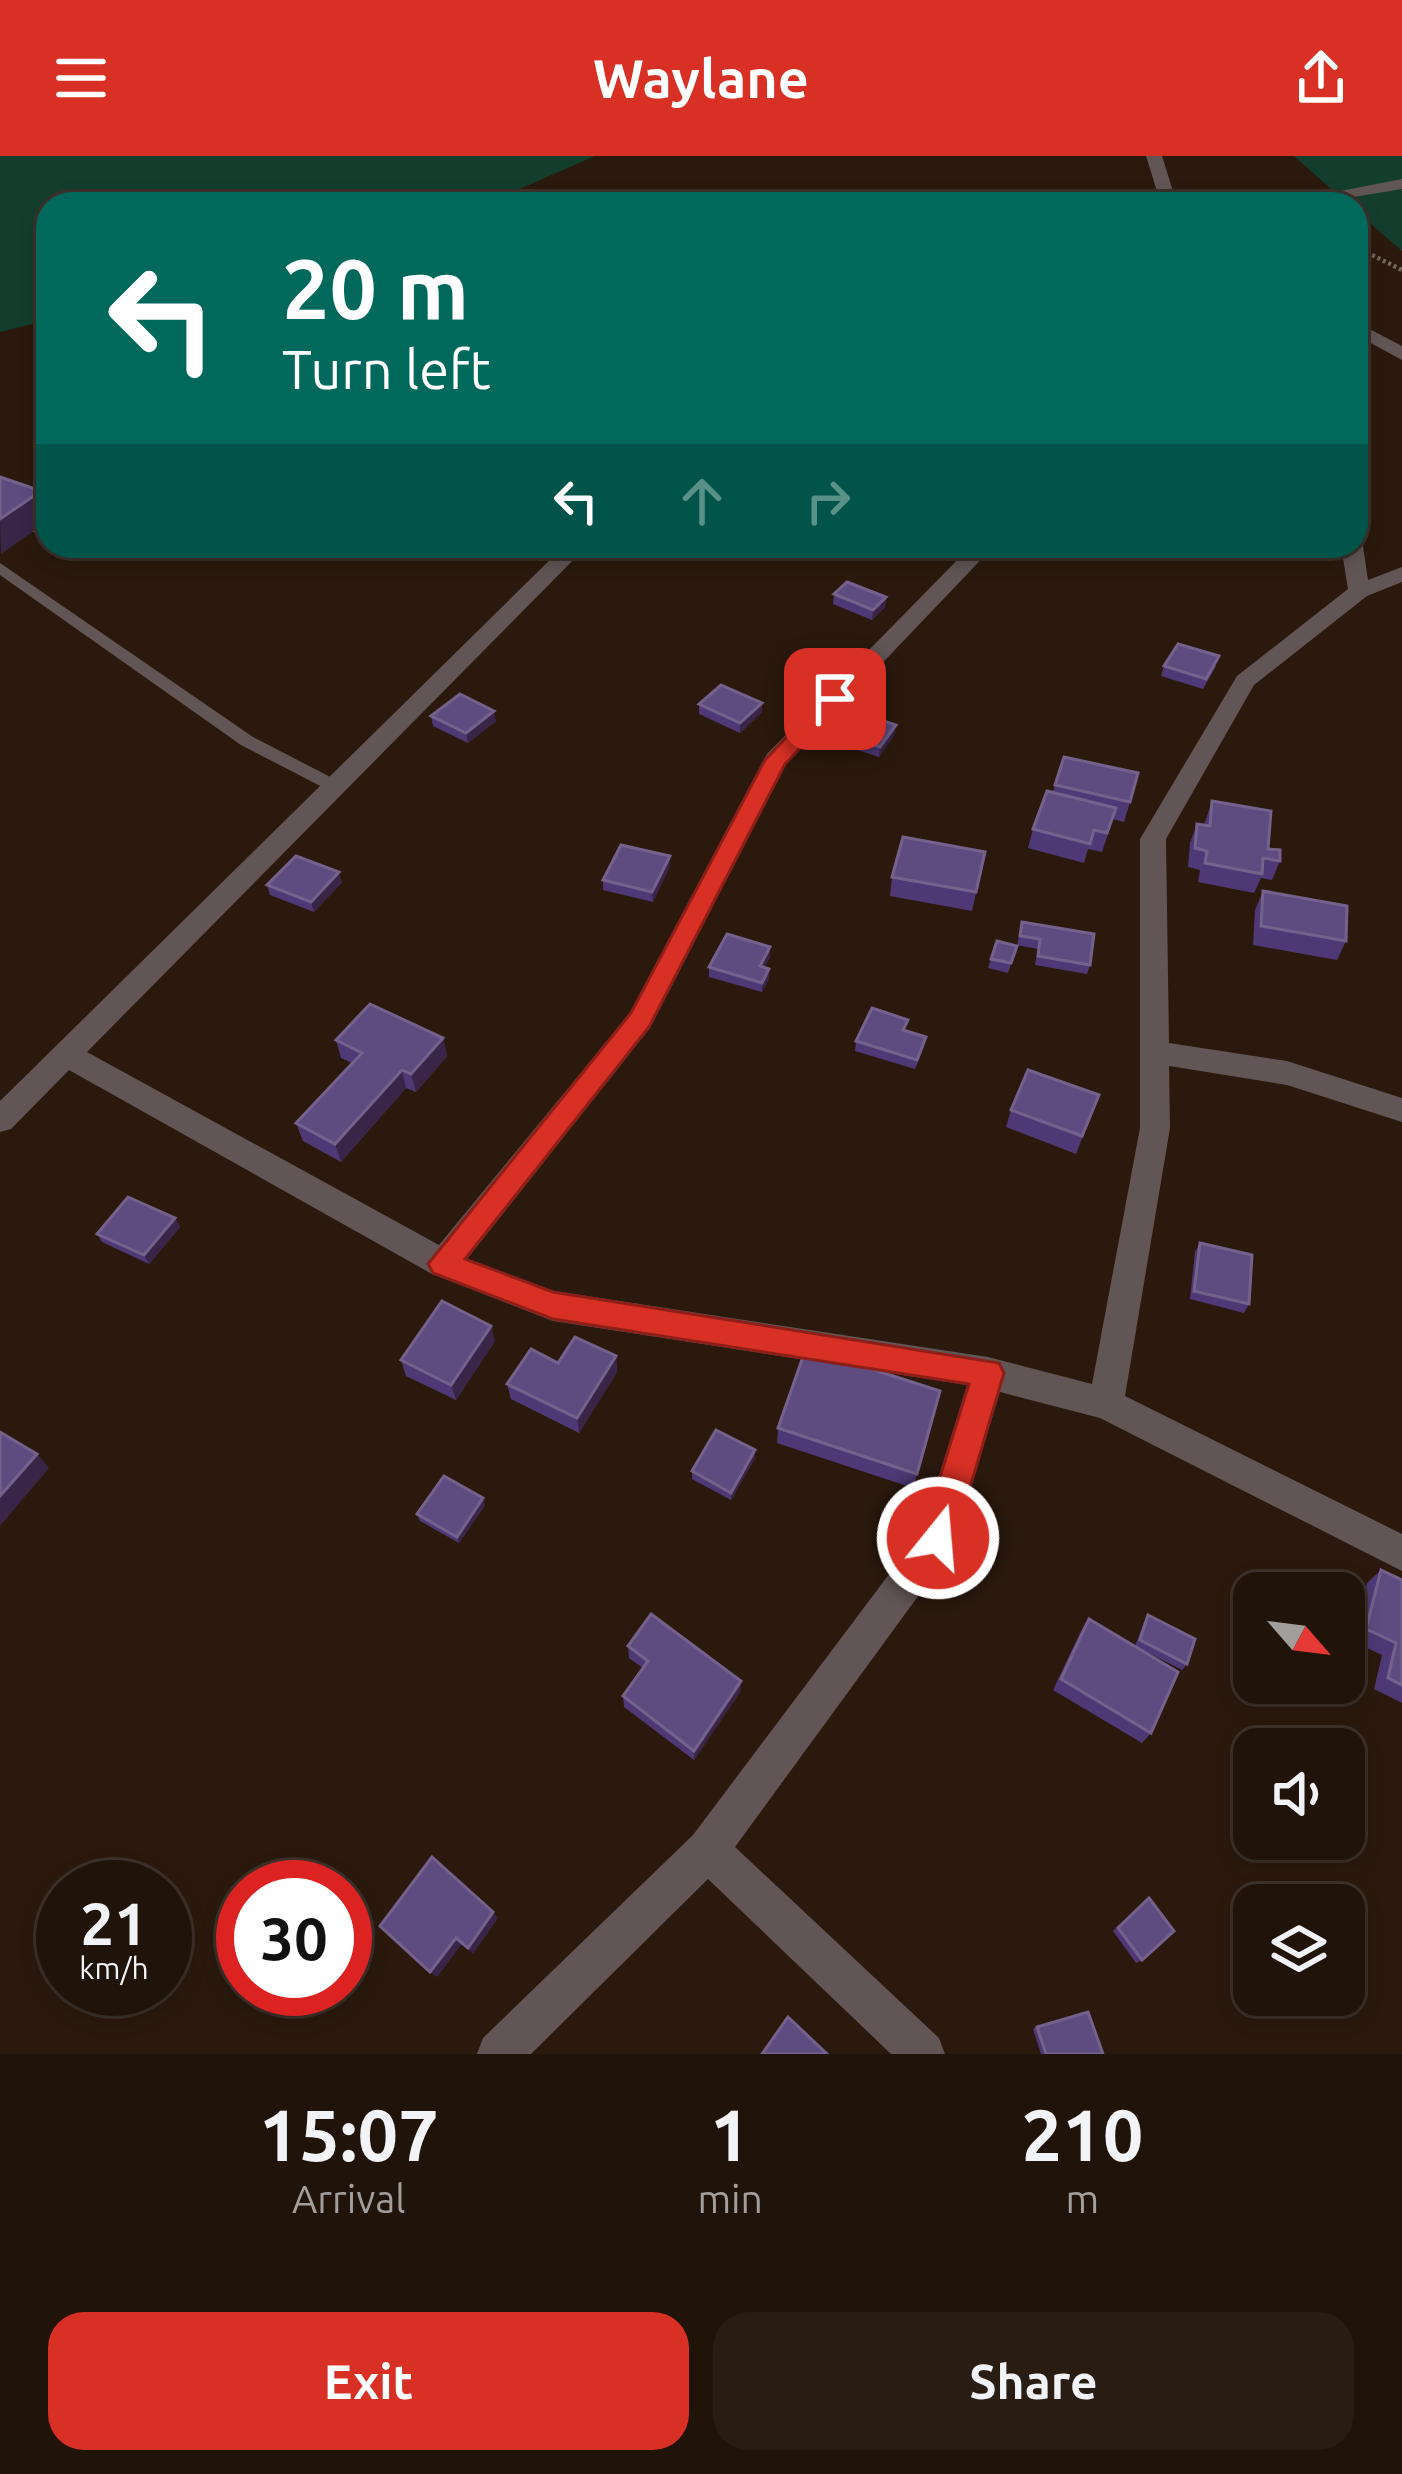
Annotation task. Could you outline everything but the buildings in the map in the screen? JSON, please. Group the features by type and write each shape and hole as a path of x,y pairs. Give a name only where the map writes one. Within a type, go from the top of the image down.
{"street":[{"path":"1154,156 1165,192"},
{"path":"1354,192 1402,184"},
{"path":"1368,334 1402,354"},
{"path":"0,1120 563,558"},
{"path":"443,1264 640,1020 776,760 971,558"},
{"path":"1354,558 1360,592"},
{"path":"1106,1404 1155,1128 1153,839 1245,681 1360,592 1402,574"},
{"path":"1154,1052 1287,1073 1402,1110"},
{"path":"66,1054 443,1264 553,1306 988,1373 1106,1404 1402,1553"},
{"path":"499,2054 708,1850 938,1538 988,1373"},
{"path":"708,1850 922,2054"}],"lane":[{"path":"0,568 247,741 334,786"}],"path":[{"path":"1368,253 1402,270"}],"green space":[{"path":"0,156 595,156 512,192 36,192 36,323 0,332"},
{"path":"1294,156 1402,156 1402,251 1368,221 1368,192 1334,192"}],"route":[{"path":"835,699 776,760 640,1020 443,1264 553,1306 988,1373 938,1538"}]}
